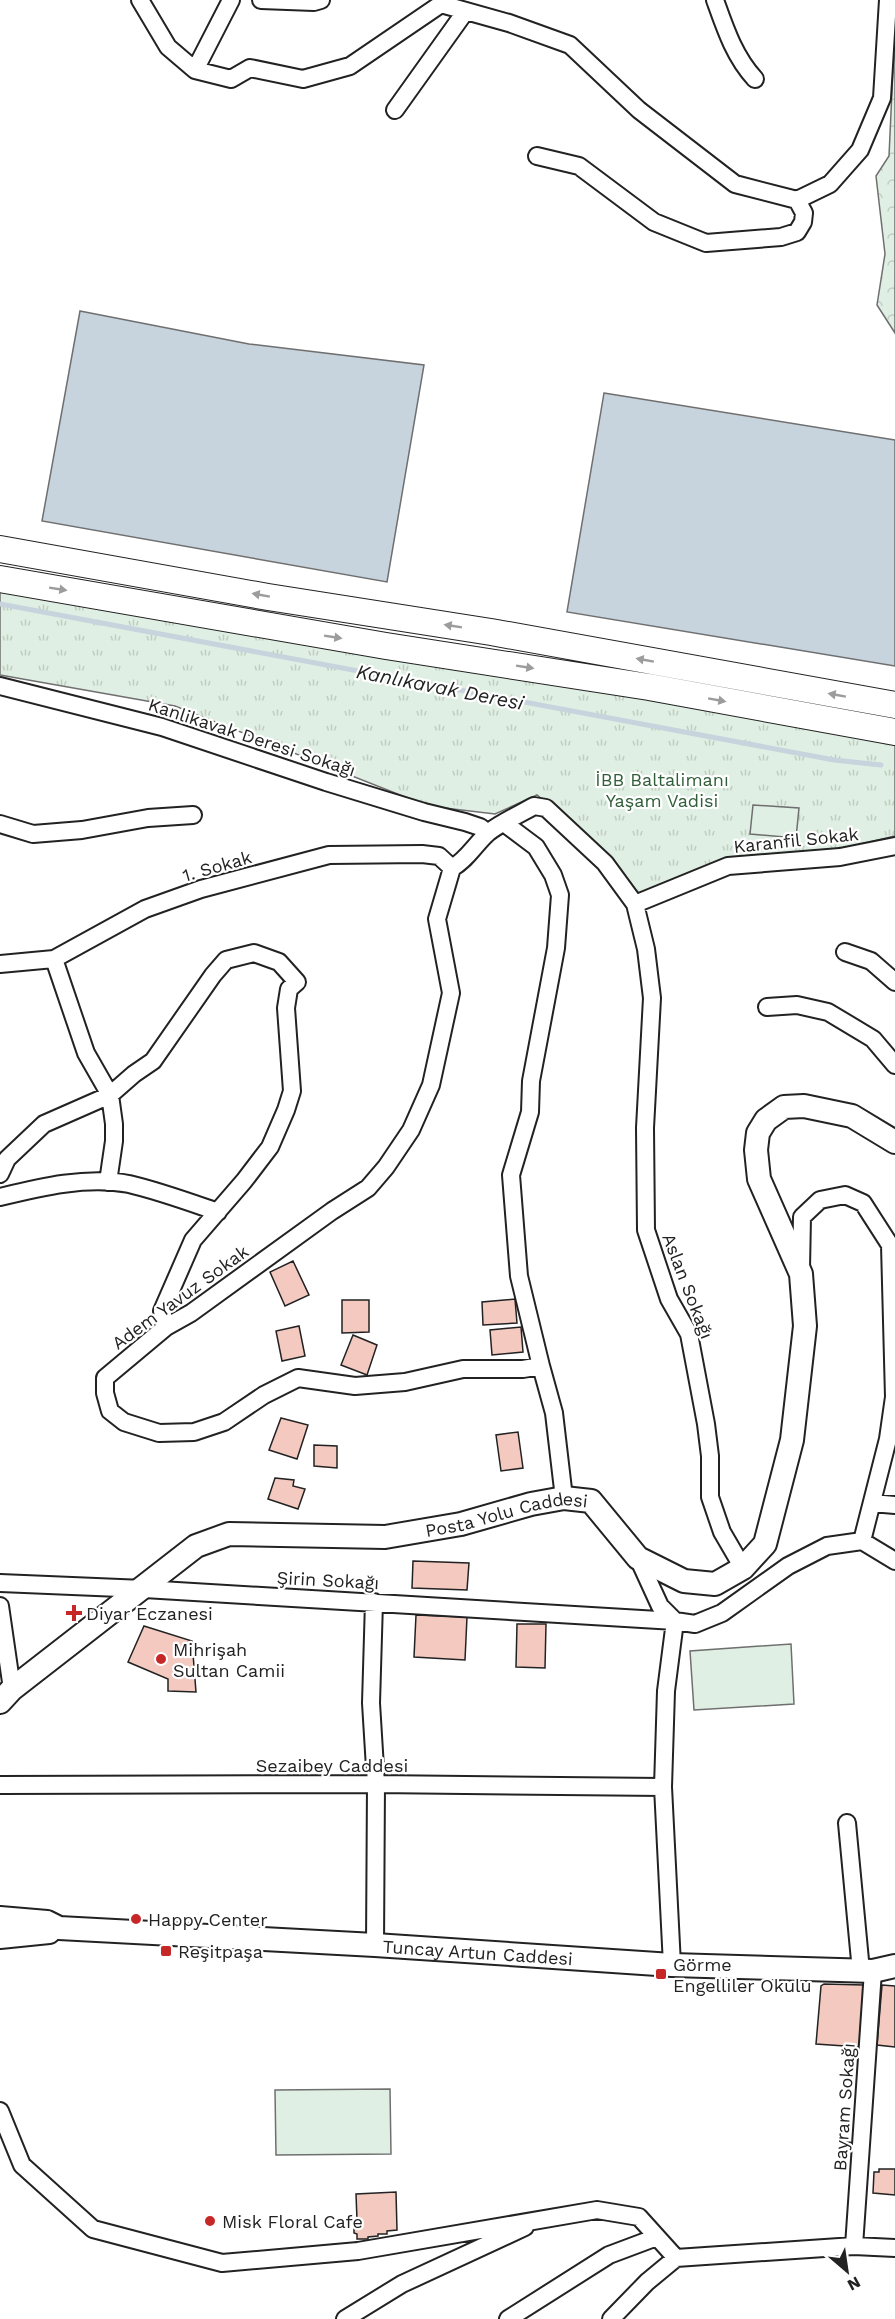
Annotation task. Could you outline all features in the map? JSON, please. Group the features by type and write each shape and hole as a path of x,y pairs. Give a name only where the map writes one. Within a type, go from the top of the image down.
{"main road":[{"path":"0,549 268,597 491,632 895,705"},
{"path":"0,579 375,644 649,687 895,732"}],"street":[{"path":"140,0 168,47 195,70 231,79 250,68 303,79 350,66 444,2 465,12 509,23 570,45 639,110 735,184 797,200 830,184 860,150 882,98 888,0"},
{"path":"195,70 231,0"},
{"path":"261,0 314,2 321,0"},
{"path":"715,0 729,40 744,67 755,79"},
{"path":"395,110 465,12"},
{"path":"537,156 579,166 654,222 706,243 781,237 797,232 803,222 804,213 797,200"},
{"name":"Kanlikavak Deresi Sokağı","path":"0,686 162,727 326,782 465,822 489,833"},
{"path":"452,868 463,862 489,833 504,823 534,806 546,808 605,863 635,904"},
{"path":"0,824 33,834 82,830 148,818 193,815"},
{"path":"504,823 536,847 554,875 560,895 556,948 531,1082 530,1112 511,1175 519,1276 554,1413 564,1498"},
{"name":"Karanfil Sokak","path":"635,904 728,867 840,857 895,846"},
{"name":"1. Sokak","path":"0,964 54,959 144,909 201,889 329,855 422,854 439,856 452,868"},
{"name":"Adem Yavuz Sokak","path":"452,868 437,919 450,993 431,1085 411,1130 386,1167 368,1188 332,1211 190,1313 166,1327 105,1378 105,1393 110,1412 124,1422 159,1433 194,1432 224,1422 264,1395 298,1378 355,1386 405,1382 463,1369 523,1369 541,1366"},
{"name":"Aslan Sokağı","path":"635,904 646,949 652,998 645,1128 646,1230 669,1299 689,1334 706,1424 710,1456 710,1497 722,1532 743,1568"},
{"path":"845,952 871,961 895,982"},
{"path":"0,1174 8,1159 44,1124 110,1095 153,1061 226,960 254,953 279,962 297,982 289,990 286,1008 291,1091 286,1110 270,1147 193,1240 162,1311 166,1327"},
{"path":"54,959 86,1053 110,1095 114,1141 108,1182"},
{"path":"767,1007 797,1005 828,1012 873,1039 895,1065"},
{"name":"Posta Yolu Caddesi","path":"6,1696 196,1546 229,1533 385,1537 461,1524 531,1504 564,1498 591,1501 638,1558 684,1581 715,1584 743,1568 765,1544 792,1440 805,1326 801,1274 759,1179 758,1132 766,1120 784,1107 804,1106 852,1116 895,1142"},
{"path":"0,1197 31,1189 73,1183 108,1182 150,1190 218,1212"},
{"path":"801,1274 802,1217 820,1200 845,1195 863,1203 893,1246 894,1397 888,1439 889,1460 872,1503 862,1541 895,1561"},
{"path":"872,1503 895,1505"},
{"name":"Şirin Sokağı","path":"0,1583 374,1602 654,1619 695,1624 722,1613 788,1566 827,1546 862,1541"},
{"path":"638,1558 660,1606 675,1621 666,1691 663,1787 672,1965"},
{"path":"374,1602 371,1703 376,1784 375,1945"},
{"path":"0,1606 6,1696"},
{"name":"Sezaibey Caddesi","path":"0,1785 376,1784 663,1787"},
{"name":"Bayram Sokağı","path":"847,1823 867,1971 854,2246"},
{"path":"0,1918 47,1922 59,1928"},
{"path":"0,1937 45,1933 59,1928"},
{"name":"Tuncay Artun Caddesi","path":"59,1928 375,1945 672,1965 867,1971 895,1966"},
{"path":"0,2111 22,2165 93,2229 222,2263 358,2251 597,2210 639,2217 676,2258"},
{"path":"345,2319 402,2284 543,2219"},
{"path":"508,2319 609,2255 657,2237"},
{"path":"611,2319 647,2282 676,2258 854,2246 895,2248"}],"green space":[{"path":"895,25 895,333 877,305 885,254 876,176 889,156"},
{"name":"İBB Baltalimanı Yaşam Vadisi","path":"0,586 895,741 895,836 637,896 617,866 537,795 495,814 428,806 175,706 0,675"},
{"path":"753,805 799,808 796,838 750,834"},
{"path":"791,1644 794,1704 694,1710 690,1651"},
{"path":"390,2089 391,2154 276,2155 275,2090"}],"shaded area":[{"path":"80,311 249,344 424,365 387,582 42,521"},
{"path":"604,393 895,440 895,666 567,612"}],"building":[{"path":"293,1261 309,1295 285,1306 270,1272"},
{"path":"515,1299 517,1323 483,1325 482,1302"},
{"path":"342,1300 369,1300 369,1332 342,1333"},
{"path":"299,1326 305,1356 282,1361 276,1331"},
{"path":"521,1327 523,1352 492,1355 490,1330"},
{"path":"353,1335 377,1345 367,1375 341,1365"},
{"path":"281,1418 308,1425 297,1459 269,1450"},
{"path":"518,1432 523,1468 501,1471 496,1435"},
{"path":"314,1445 337,1446 337,1468 314,1466"},
{"path":"275,1478 294,1480 293,1486 305,1489 298,1509 268,1499"},
{"path":"413,1561 469,1563 467,1590 412,1588"},
{"path":"416,1615 467,1617 465,1660 414,1657"},
{"path":"517,1624 546,1624 545,1668 516,1667"},
{"name":"Mihrişah Sultan Camii","path":"144,1626 192,1641 196,1692 168,1691 168,1679 128,1662"},
{"path":"824,1984 864,1985 859,2047 816,2044 821,1986"},
{"path":"882,1985 895,1986 895,2047 877,2045"},
{"path":"847,2142 856,2143 852,2157 852,2151 847,2151"},
{"path":"879,2169 895,2169 895,2195 873,2193 874,2172 879,2172"},
{"path":"396,2192 397,2230 387,2231 387,2234 378,2234 368,2239 357,2239 357,2234 354,2233 354,2220 357,2220 356,2194"}],"waterway":[{"name":"Kanlıkavak Deresi","path":"0,604 834,760 881,765"}],"place":[{"name":"Diyar Eczanesi","path":"74,1613"},
{"name":"Mihrişah Sultan Camii","path":"161,1659"},
{"name":"Happy Center","path":"136,1919"},
{"name":"Reşitpaşa","path":"166,1951"},
{"name":"Görme Engelliler Okulu","path":"661,1974"},
{"name":"Misk Floral Cafe","path":"210,2221"}]}
